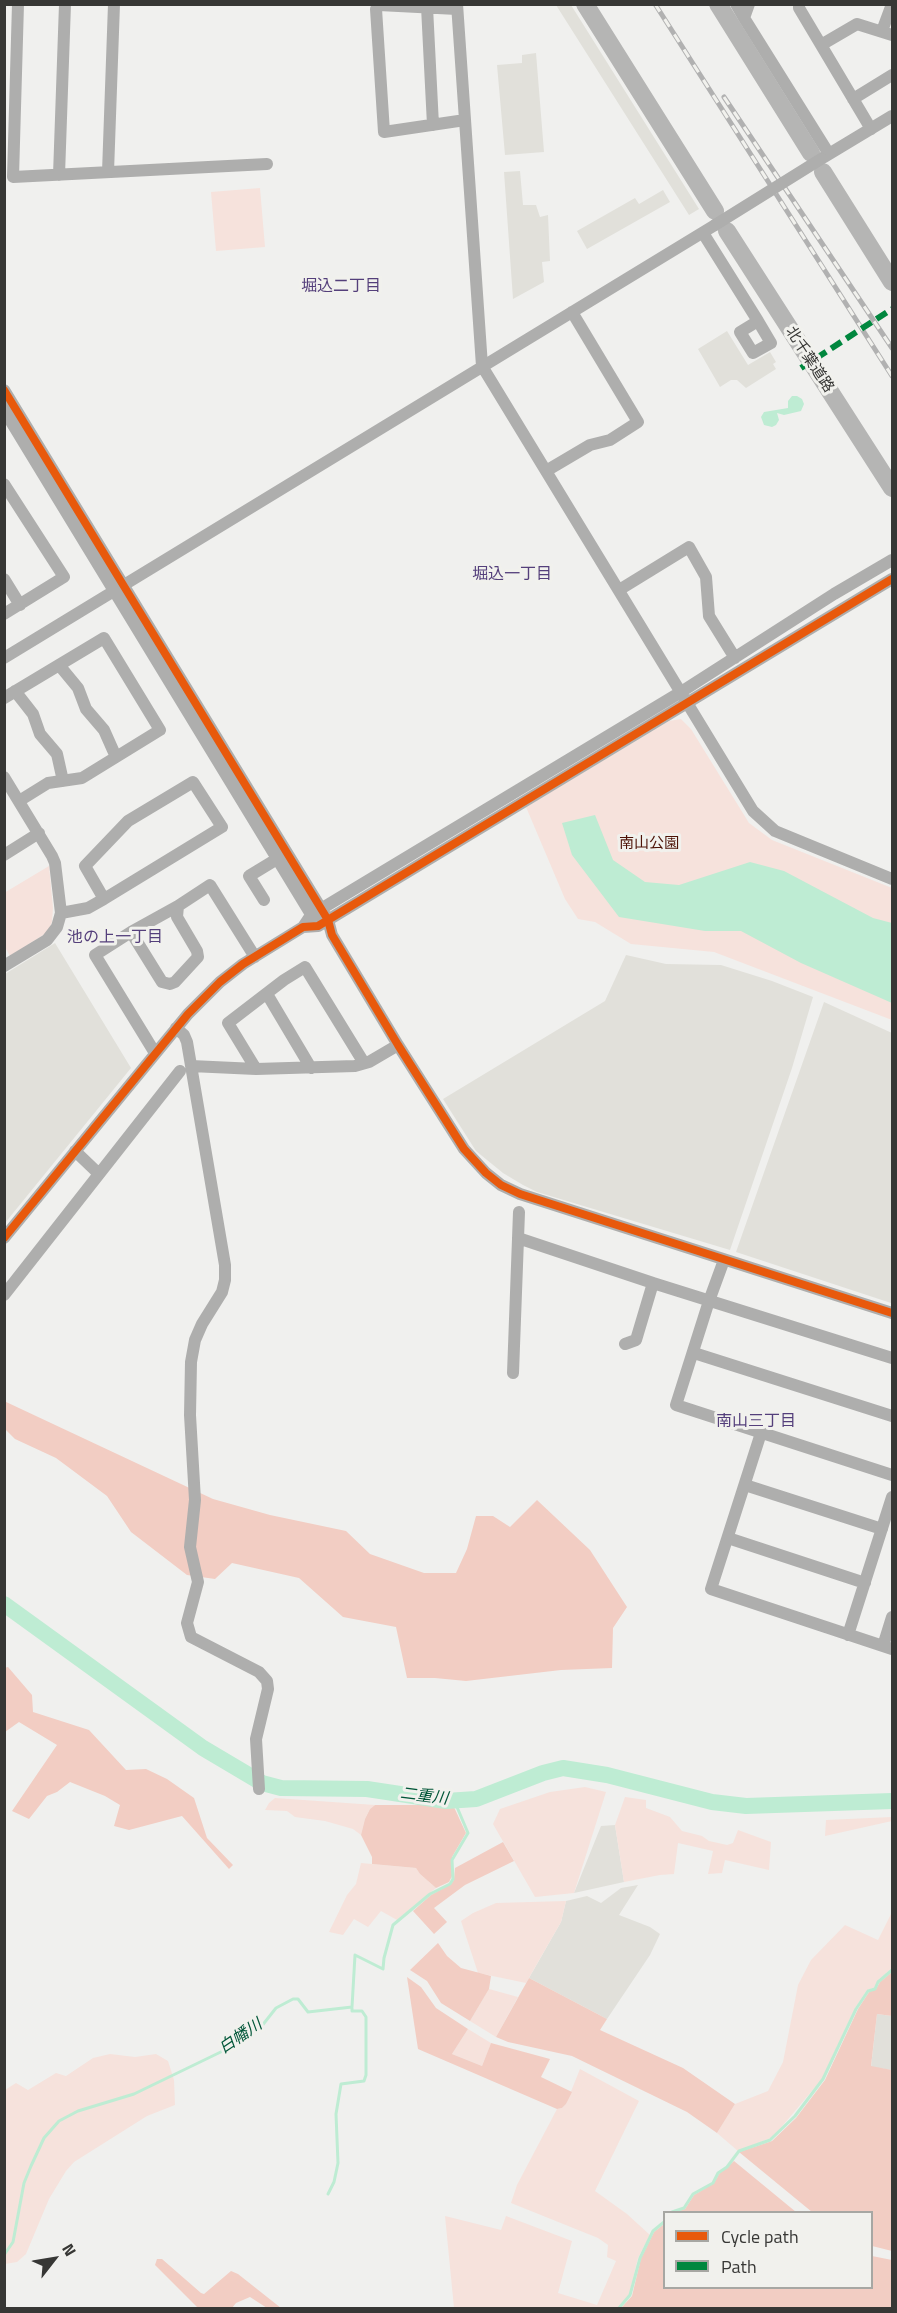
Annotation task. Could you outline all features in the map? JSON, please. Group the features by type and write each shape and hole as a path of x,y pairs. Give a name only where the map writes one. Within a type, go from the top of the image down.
{"highway":[{"name":"北千葉道路","path":"585,4 719,222 892,488"},
{"path":"718,4 821,160 892,282"}],"street":[{"path":"18,4 10,79 9,182 59,175 267,164"},
{"path":"59,175 65,4"},
{"path":"108,172 114,4"},
{"path":"736,4 821,160"},
{"path":"744,18 750,4"},
{"path":"799,4 799,8 871,129"},
{"path":"821,45 857,24 887,33 892,4"},
{"path":"465,120 384,132 376,9 379,5 457,7 465,120 482,366 753,811 776,831 892,879"},
{"path":"427,7 433,125"},
{"path":"853,99 892,75"},
{"path":"4,658 892,116"},
{"path":"703,232 758,321"},
{"path":"546,471 590,445 610,440 638,422 572,312"},
{"path":"4,390 277,859 316,912"},
{"path":"4,410 119,588 316,912 464,1149 486,1173 501,1185 542,1202 892,1313"},
{"path":"4,484 64,578 4,614"},
{"path":"619,590 689,547 706,577 710,616 735,658"},
{"path":"303,927 323,923 684,698 735,658 834,594 892,560"},
{"path":"4,579 20,605"},
{"path":"4,1238 176,1028 220,982 303,927 316,912 892,579"},
{"path":"19,801 48,783 63,781 82,778 160,730 104,638 10,694 33,714 40,734 57,754 63,781"},
{"path":"59,665 78,688 86,709 104,730 116,757"},
{"path":"4,777 55,863 61,913 57,927 47,940 4,966"},
{"path":"61,913 88,908 104,899 222,827 193,782 128,821 85,867 104,899"},
{"path":"4,855 39,833"},
{"path":"264,900 249,876 277,859"},
{"path":"155,1053 95,955 210,885 255,957"},
{"path":"131,932 162,982 170,984 175,982 198,957 197,951 177,917 177,906"},
{"path":"256,1069 228,1023 284,980 305,967 364,1064"},
{"path":"267,994 311,1068"},
{"path":"176,1028 184,1035 186,1069 225,1265 222,1292 202,1324 195,1340 191,1362 190,1416 195,1500 190,1547 198,1582 187,1623 191,1637 259,1672 267,1681 268,1689 256,1739 259,1789"},
{"path":"186,1069 311,1068 364,1064 398,1044"},
{"path":"4,1295 99,1174 186,1069"},
{"path":"75,1151 99,1174"},
{"path":"513,1373 519,1212"},
{"path":"518,1238 892,1358"},
{"path":"724,1260 676,1405 892,1475"},
{"path":"625,1344 636,1340 653,1283"},
{"path":"694,1353 892,1416"},
{"path":"762,1433 711,1589 888,1647 892,1617"},
{"path":"745,1485 882,1529"},
{"path":"848,1635 892,1497"},
{"path":"728,1538 865,1583"}],"shaded area":[{"path":"556,5 571,5 699,209 689,215"},
{"path":"536,53 544,152 505,155 497,65 522,63 522,55"},
{"path":"520,171 523,205 536,205 540,217 548,215 550,261 542,262 544,282 513,299 504,172"},
{"path":"663,190 670,202 587,249 577,231 635,198 639,204"},
{"path":"727,331 748,365 770,352 776,362 773,364 776,369 746,388 737,380 731,380 720,387 698,349"},
{"path":"792,396 802,399 804,404 801,411 784,415 777,413 779,420 776,425 772,427 764,425 761,417 764,412 788,408 788,401"},
{"path":"595,815 613,860 645,882 679,885 750,862 784,871 873,918 892,923 892,1003 801,963 741,931 705,931 619,917 572,855 562,823"},
{"path":"55,943 131,1068 5,1223 5,974"},
{"path":"626,955 666,964 721,965 813,997 792,1068 730,1250 537,1192 523,1185 503,1173 476,1151 443,1099 605,1001"},
{"path":"824,1002 892,1033 891,1303 736,1252"},
{"path":"4,1401 213,1499 270,1515 346,1531 370,1554 424,1573 456,1573 467,1549 476,1516 493,1516 510,1527 537,1500 590,1550 627,1607 613,1628 612,1668 561,1670 466,1681 407,1678 396,1627 343,1617 299,1578 232,1563 215,1579 187,1575 131,1532 107,1496 56,1458 15,1439 5,1429"},
{"path":"8,1667 32,1695 33,1712 89,1730 126,1770 146,1769 167,1779 194,1798 207,1838 233,1865 229,1869 182,1816 129,1830 114,1826 120,1805 105,1796 70,1782 47,1796 29,1819 12,1811 57,1745 19,1722 5,1732 4,1668"},
{"path":"375,1805 453,1805 466,1833 452,1857 452,1876 449,1882 436,1888 416,1868 372,1864 372,1857 361,1835 365,1819"},
{"path":"615,1825 624,1882 574,1893 601,1826"},
{"path":"503,1842 514,1861 465,1885 434,1908 447,1922 434,1934 413,1911 431,1895 451,1884 454,1880 455,1868"},
{"path":"638,1885 619,1915 650,1927 660,1934 650,1955 607,2019 529,1978 561,1922 566,1901 587,1896 601,1903 621,1888"},
{"path":"438,1943 447,1956 461,1968 491,1976 489,1989 470,2021 441,2003 427,1981 410,1970"},
{"path":"892,1972 892,2016 877,2014 871,2066 892,2070 892,2251 873,2246 873,2211 811,2211 739,2152 772,2141 796,2118 825,2080 858,2009 869,1992 876,1989 880,1982"},
{"path":"407,1977 421,1987 436,2008 468,2029 452,2054 482,2066 491,2043 550,2059 541,2077 572,2092 566,2104 557,2109 418,2049"},
{"path":"529,1978 607,2019 600,2030 683,2068 735,2104 717,2133 687,2112 572,2056 508,2042 496,2037"},
{"path":"877,2014 892,2016 892,2070 871,2067"},
{"path":"734,2161 795,2211 677,2211 685,2209 694,2195 714,2183 719,2174"},
{"path":"663,2225 663,2289 873,2289 873,2256 892,2260 892,2308 621,2308 632,2296 641,2258 654,2232"},
{"path":"157,2259 162,2259 204,2294 231,2271 281,2308 267,2308 250,2297 236,2303 232,2308 196,2308 155,2265"}],"green space":[{"path":"260,188 265,247 216,251 211,192"},
{"name":"南山公園","path":"681,719 691,729 749,823 772,840 892,888 892,1020 714,952 631,944 595,922 578,919 565,899 526,807 669,721"},
{"path":"49,866 53,908 52,922 48,932 10,956 5,947 4,893"},
{"path":"585,1787 606,1792 574,1893 535,1897 493,1824 500,1809 550,1792"},
{"path":"625,1797 646,1800 646,1808 670,1817 682,1831 702,1836 709,1841 727,1845 733,1843 738,1830 771,1842 769,1870 725,1860 722,1873 708,1874 713,1851 678,1843 674,1874 624,1882 615,1825"},
{"path":"275,1798 375,1805 365,1819 361,1835 353,1829 325,1821 295,1817 287,1811 265,1810"},
{"path":"892,1817 892,1821 825,1836 826,1820"},
{"path":"361,1863 416,1868 436,1888 397,1920 381,1911 368,1927 354,1919 343,1935 329,1932 347,1895 356,1884"},
{"path":"566,1901 561,1922 526,1983 478,1973 461,1921 496,1903"},
{"path":"892,1912 892,1968 878,1980 875,1988 867,1990 855,2008 822,2079 773,2137 738,2151 717,2133 735,2104 768,2091 783,2062 798,1985 811,1960 845,1925 878,1940"},
{"path":"489,1989 518,1997 496,2037 470,2021"},
{"path":"468,2029 491,2043 482,2066 452,2054"},
{"path":"110,2054 135,2057 156,2054 168,2061 174,2080 175,2105 147,2116 74,2162 49,2199 26,2254 17,2262 5,2264 5,2090 16,2083 28,2090 56,2073 66,2076 93,2058"},
{"path":"580,2069 639,2101 595,2191 627,2214 650,2235 638,2258 629,2295 618,2308 454,2308 445,2216 501,2230 506,2216 572,2241 558,2293 597,2305 616,2261 607,2257 608,2245 598,2238 511,2203 517,2185 557,2109 566,2104"}],"waterway":[{"name":"二重川","path":"4,1604 203,1748 262,1783 281,1788 367,1789 446,1801 476,1799 543,1773 563,1768 607,1775 712,1802 746,1806 892,1801"},
{"name":"白幡川","path":"4,2255 13,2242 24,2183 44,2138 59,2121 78,2111 134,2094 229,2048 261,2027 276,2008 293,1999 298,1999 308,2012 352,2007 355,1955 383,1969 393,1925 430,1894 450,1884 453,1879 452,1860 468,1833 454,1800"},
{"path":"675,2211 684,2208 693,2194 713,2183 718,2173 727,2167 739,2151 770,2140 795,2116 823,2079 856,2009 868,1991 875,1989 878,1982 892,1970"},
{"path":"328,2194 334,2182 338,2163 336,2114 341,2084 364,2081 366,2075 366,2017 362,2011 352,2011 352,2008"},
{"path":"619,2308 630,2295 640,2258 653,2231 663,2223"}],"railway":[{"path":"655,4 892,376"},
{"path":"724,97 892,348"}],"marked path":[{"path":"801,368 892,309"}],"cycle path":[{"path":"4,390 328,920 332,935 398,1045 464,1149 486,1173 501,1185 520,1194 892,1313"},
{"path":"4,1238 188,1014 220,982 243,964 303,927 318,926 892,579"}],"district":[{"name":"堀込二丁目","path":"341,287"},
{"name":"堀込一丁目","path":"512,575"},
{"name":"池の上一丁目","path":"115,938"},
{"name":"南山三丁目","path":"756,1422"}]}
